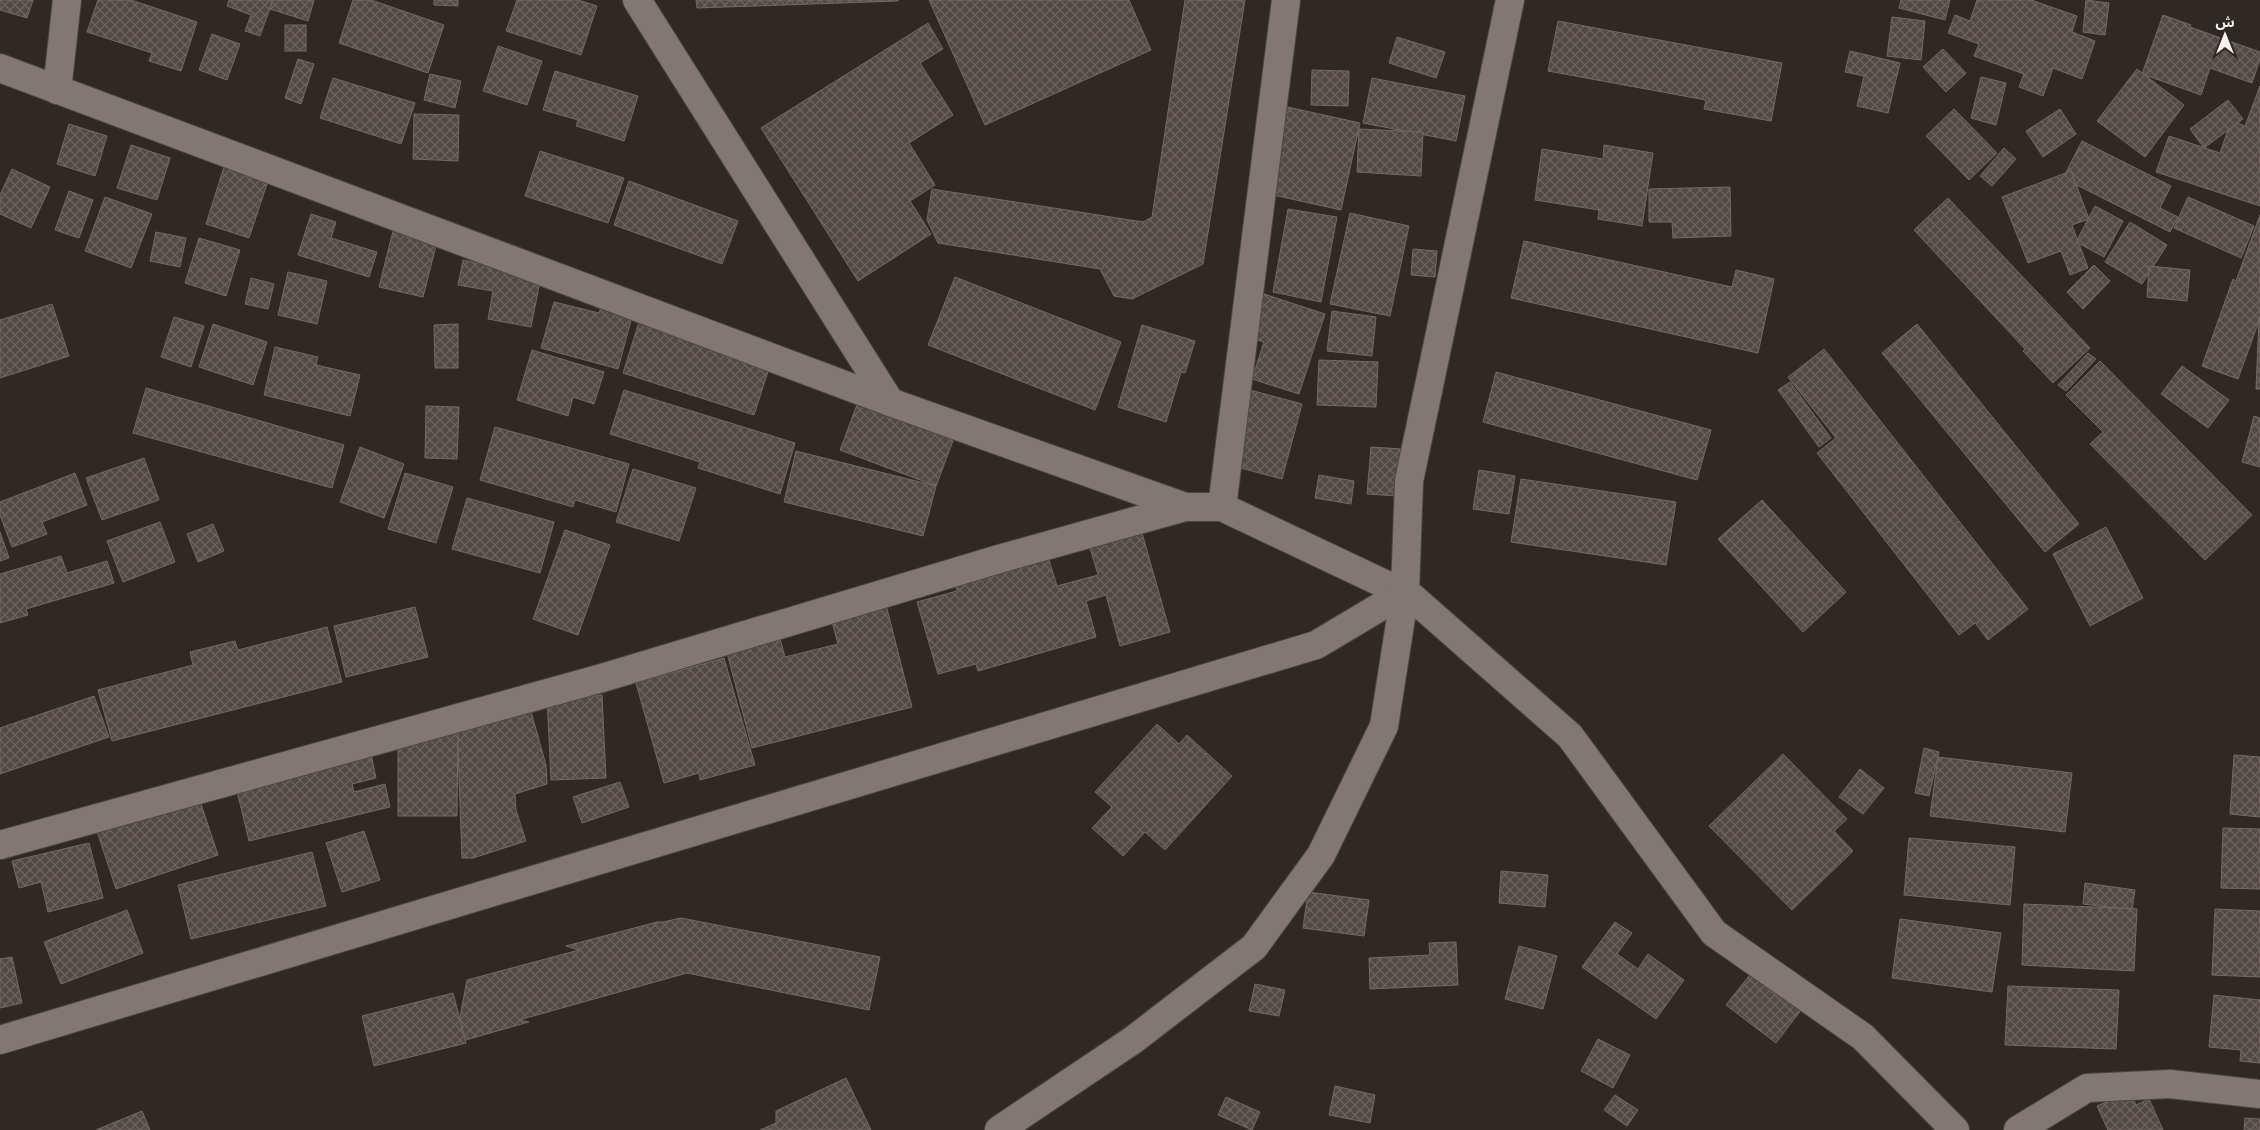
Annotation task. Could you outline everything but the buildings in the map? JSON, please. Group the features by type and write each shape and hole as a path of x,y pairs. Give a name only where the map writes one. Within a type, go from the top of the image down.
{"street":[{"path":"57,90 67,0"},
{"path":"637,0 890,402"},
{"path":"1222,507 1286,0"},
{"path":"999,1130 1133,1040 1254,947 1321,855 1384,726 1405,592 1409,481 1510,0"},
{"path":"0,68 890,402 1185,507"},
{"path":"0,845 602,678 999,559 1185,507 1222,507 1405,592 1570,736 1714,933 1863,1036 1955,1130"},
{"path":"0,1040 1316,645 1405,592"},
{"path":"2018,1130 2087,1088 2170,1084 2260,1094"}]}
